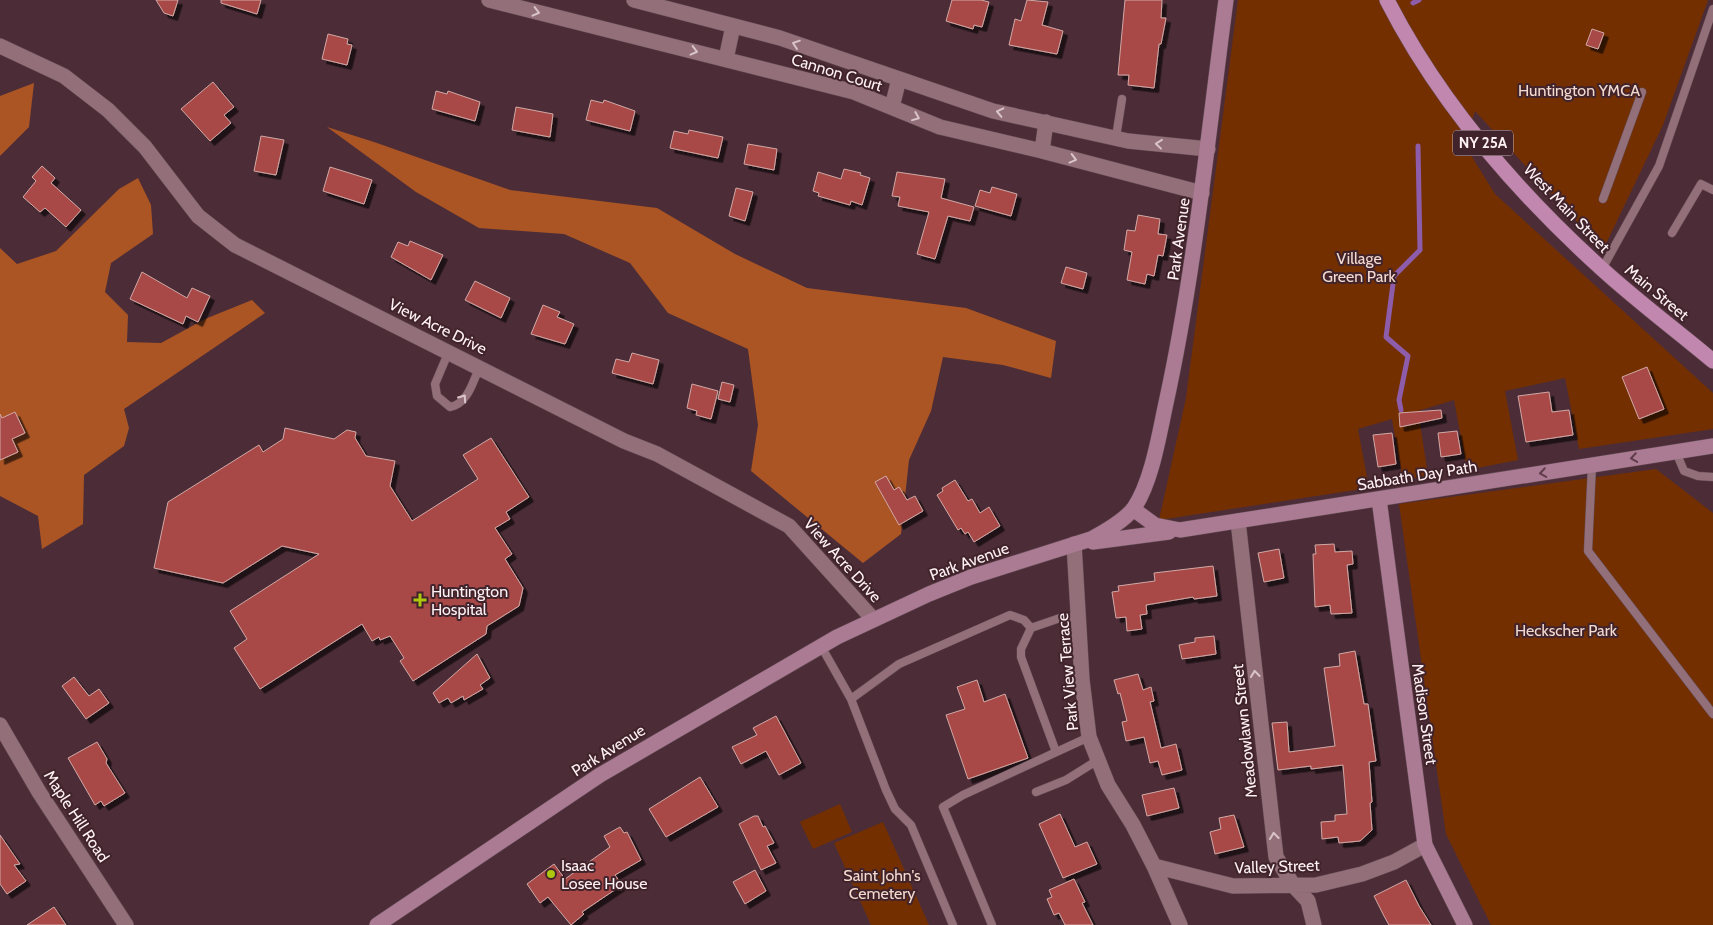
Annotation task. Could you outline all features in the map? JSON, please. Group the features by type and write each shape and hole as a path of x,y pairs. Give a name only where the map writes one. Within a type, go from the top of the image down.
{"main road":[{"name":"Park Avenue","path":"377,925 600,775 821,646 873,620 970,577 1091,539 1109,529 1133,509 1149,472 1166,404 1190,278 1226,0"},
{"name":"West Main Street","path":"1387,0 1424,68 1467,124 1515,181 1602,270"},
{"name":"Main Street","path":"1602,270 1713,361"},
{"name":"Sabbath Day Path","path":"1133,509 1154,525 1169,530 1180,530 1380,500 1713,446"},
{"name":"Madison Street","path":"1380,500 1425,845 1465,925"},
{"path":"1074,544 1180,530"}],"street":[{"name":"Cannon Court","path":"489,0 854,92 940,127 1042,151 1202,193"},
{"name":"Cannon Court","path":"634,0 780,38 992,111 1116,137 1208,149"},
{"path":"726,59 733,26"},
{"name":"View Acre Drive","path":"0,46 64,76 108,110 145,148 198,216 235,245 480,366 624,441 657,454 789,526 873,620"},
{"path":"892,108 899,79"},
{"path":"1042,151 1046,122"},
{"name":"Meadowlawn Street","path":"1238,521 1276,857 1293,885 1308,900 1314,925"},
{"name":"Park View Terrace","path":"1074,544 1080,617 1082,680 1089,737 1108,785 1133,825 1154,866 1180,925"},
{"name":"Maple Hill Road","path":"0,725 39,792 126,925"},
{"name":"Valley Street","path":"1154,866 1232,886 1316,885 1362,874 1394,862 1425,845"}],"lane":[{"path":"1602,270 1659,166 1713,9"},
{"path":"1603,199 1642,92"},
{"path":"1116,137 1122,99"},
{"path":"1672,233 1701,184 1713,190"},
{"path":"449,351 435,384 436,396 443,404 450,407 458,406 464,401 480,366"},
{"path":"1676,452 1684,471 1698,476 1713,477"},
{"path":"1592,465 1588,552 1713,714"},
{"path":"851,699 899,664 1010,615 1024,620 1031,628"},
{"path":"1056,752 1021,657 1021,649 1031,628 1060,618 1080,617"},
{"path":"821,646 851,699 886,790 895,808 911,825 954,925"},
{"path":"992,925 943,807 1089,737"},
{"path":"1036,792 1066,780 1098,760"}],"green space":[{"name":"Village Green Park","path":"1238,0 1708,0 1663,125 1603,250 1475,111 1464,144 1495,194 1713,393 1713,429 1579,449 1565,378 1505,391 1518,460 1467,470 1454,400 1418,411 1428,475 1403,480 1392,419 1358,429 1369,488 1159,520 1186,398"},
{"name":"Heckscher Park","path":"1656,469 1713,513 1713,925 1491,925 1446,834 1399,504"},
{"path":"840,804 852,832 813,849 800,822"},
{"name":"Saint John's Cemetery","path":"883,822 929,925 871,925 834,843"}],"shaded area":[{"path":"34,83 29,127 0,156 0,96"},
{"path":"327,127 510,190 657,208 735,254 807,288 966,308 1056,341 1051,378 1003,365 943,357 931,411 909,460 901,534 863,563 751,471 758,425 748,349 668,313 630,263 564,234 479,228 416,192"},
{"path":"138,178 151,205 153,234 111,263 105,292 128,315 127,342 161,343 205,319 252,300 265,313 124,409 129,428 124,446 84,475 83,524 42,549 38,516 0,496 0,248 17,264 56,251 119,189"}],"building":[{"path":"156,0 178,0 173,16 164,13"},
{"path":"221,0 261,0 257,14 221,3"},
{"path":"952,0 981,0 989,2 982,27 974,25 973,29 946,21"},
{"path":"1027,0 1048,2 1042,25 1063,31 1057,54 1009,45 1015,19 1021,21"},
{"path":"1125,0 1162,0 1161,18 1166,18 1161,44 1159,44 1154,88 1128,85 1129,75 1118,75"},
{"path":"1592,29 1604,33 1598,49 1586,45"},
{"path":"328,34 348,39 347,44 352,45 347,65 322,59"},
{"path":"213,82 234,107 224,115 231,123 210,141 181,109"},
{"path":"436,91 447,94 448,91 480,102 475,121 432,109"},
{"path":"591,100 603,103 604,100 635,111 630,131 586,120"},
{"path":"516,107 553,114 550,137 512,130"},
{"path":"689,130 723,137 718,158 670,148 674,131 688,134"},
{"path":"261,136 284,140 276,175 254,171"},
{"path":"748,144 777,149 774,170 744,164"},
{"path":"42,166 55,178 51,183 81,210 66,227 45,208 40,212 23,197 36,181 32,177"},
{"path":"330,167 372,180 364,204 323,191"},
{"path":"844,169 861,173 860,175 870,178 862,205 851,201 850,205 818,196 819,193 813,191 818,172 841,179"},
{"path":"897,172 945,179 941,198 974,207 970,221 948,216 935,259 917,254 929,212 898,206 900,197 892,196"},
{"path":"992,187 1017,194 1011,216 975,206 980,190 990,193"},
{"path":"736,188 753,192 745,221 729,216"},
{"path":"1138,215 1160,219 1158,234 1167,235 1163,256 1158,255 1154,276 1147,274 1145,284 1127,280 1132,252 1124,250 1127,230 1135,231"},
{"path":"410,241 443,255 431,280 391,257 398,242 408,246"},
{"path":"1066,267 1087,273 1083,289 1061,283"},
{"path":"142,272 187,298 192,288 210,296 198,322 186,316 183,324 130,299"},
{"path":"475,281 510,298 501,318 465,300"},
{"path":"543,305 560,312 557,317 574,324 565,344 531,334"},
{"path":"632,353 659,360 653,384 612,373 616,359 629,362"},
{"path":"1647,367 1664,409 1639,419 1622,377"},
{"path":"722,382 734,385 730,402 718,399"},
{"path":"692,384 718,391 711,419 696,415 697,411 687,408"},
{"path":"1549,392 1552,412 1569,410 1573,435 1526,442 1518,396"},
{"path":"1441,410 1442,418 1400,427 1399,413"},
{"path":"15,412 25,433 12,439 18,452 0,460 0,414 2,418"},
{"path":"285,428 334,439 347,430 356,432 355,438 366,456 395,461 390,486 412,521 478,479 463,455 491,438 529,497 506,512 510,519 495,528 512,554 505,559 523,588 519,606 487,626 486,634 413,681 400,661 404,658 390,636 380,640 379,637 372,641 362,624 260,689 234,648 247,639 230,611 319,554 282,546 223,583 154,568 168,502 259,445 263,452 283,439"},
{"path":"1457,431 1461,454 1441,457 1438,433"},
{"path":"1392,433 1396,464 1378,467 1373,435"},
{"path":"886,476 894,490 899,487 907,500 915,496 923,511 899,525 875,482"},
{"path":"955,480 968,501 972,499 980,513 989,507 1000,526 974,542 968,532 965,534 961,528 958,530 937,495 943,491 942,488"},
{"path":"1334,544 1335,552 1352,551 1353,564 1347,565 1352,613 1331,614 1330,605 1315,607 1313,554 1316,554 1315,545"},
{"path":"1279,549 1284,578 1264,582 1258,553"},
{"path":"1213,566 1217,596 1194,599 1193,597 1146,605 1147,614 1140,615 1142,629 1127,631 1126,617 1116,618 1112,592 1119,591 1118,586 1155,581 1154,573"},
{"path":"1214,636 1216,654 1182,659 1179,645 1195,642 1195,638"},
{"path":"1355,651 1364,704 1368,704 1376,761 1369,762 1372,830 1360,841 1339,843 1338,837 1322,839 1321,822 1335,821 1335,815 1347,814 1343,765 1311,769 1311,766 1278,770 1272,723 1287,722 1289,752 1335,746 1324,668 1340,666 1339,654"},
{"path":"477,654 490,678 480,685 483,689 464,700 463,696 451,703 448,698 439,703 433,693"},
{"path":"1138,674 1143,690 1151,687 1154,701 1150,702 1161,748 1176,744 1182,770 1162,775 1158,761 1150,763 1144,737 1126,741 1122,722 1127,721 1120,693 1118,694 1114,680"},
{"path":"74,677 89,696 99,689 109,703 86,719 62,686"},
{"path":"977,680 984,702 1005,694 1028,758 968,779 946,715 965,709 957,687"},
{"path":"776,716 801,763 779,775 766,751 741,764 732,747 757,735 753,728"},
{"path":"97,742 107,759 106,763 125,793 104,806 101,801 95,805 68,758"},
{"path":"700,777 718,807 666,837 649,809"},
{"path":"1174,788 1179,808 1147,816 1142,795"},
{"path":"1060,814 1075,847 1087,842 1097,864 1063,878 1039,824"},
{"path":"1234,815 1244,847 1215,854 1210,832 1221,829 1219,818"},
{"path":"754,816 758,816 774,843 767,846 776,863 761,870 739,824"},
{"path":"620,827 624,833 627,832 641,860 615,875 622,885 582,912 584,914 571,925 548,897 540,903 527,884 554,864 565,879 610,847 604,836"},
{"path":"0,835 20,864 14,865 26,881 7,894 0,884"},
{"path":"755,870 766,891 745,904 733,882"},
{"path":"1074,879 1085,902 1082,903 1093,925 1065,925 1059,913 1054,915 1047,899 1052,897 1049,890"},
{"path":"1406,880 1431,925 1389,925 1374,896"},
{"path":"54,907 66,925 27,925"}],"waterway":[{"path":"1413,3 1419,0"},
{"path":"1401,410 1399,400 1408,356 1386,337 1394,276 1420,250 1418,146"}],"place":[{"name":"Huntington Hospital","path":"420,600"},
{"name":"Isaac Losee House","path":"551,874"}],"park label":[{"name":"Huntington YMCA","path":"1579,90"}]}
